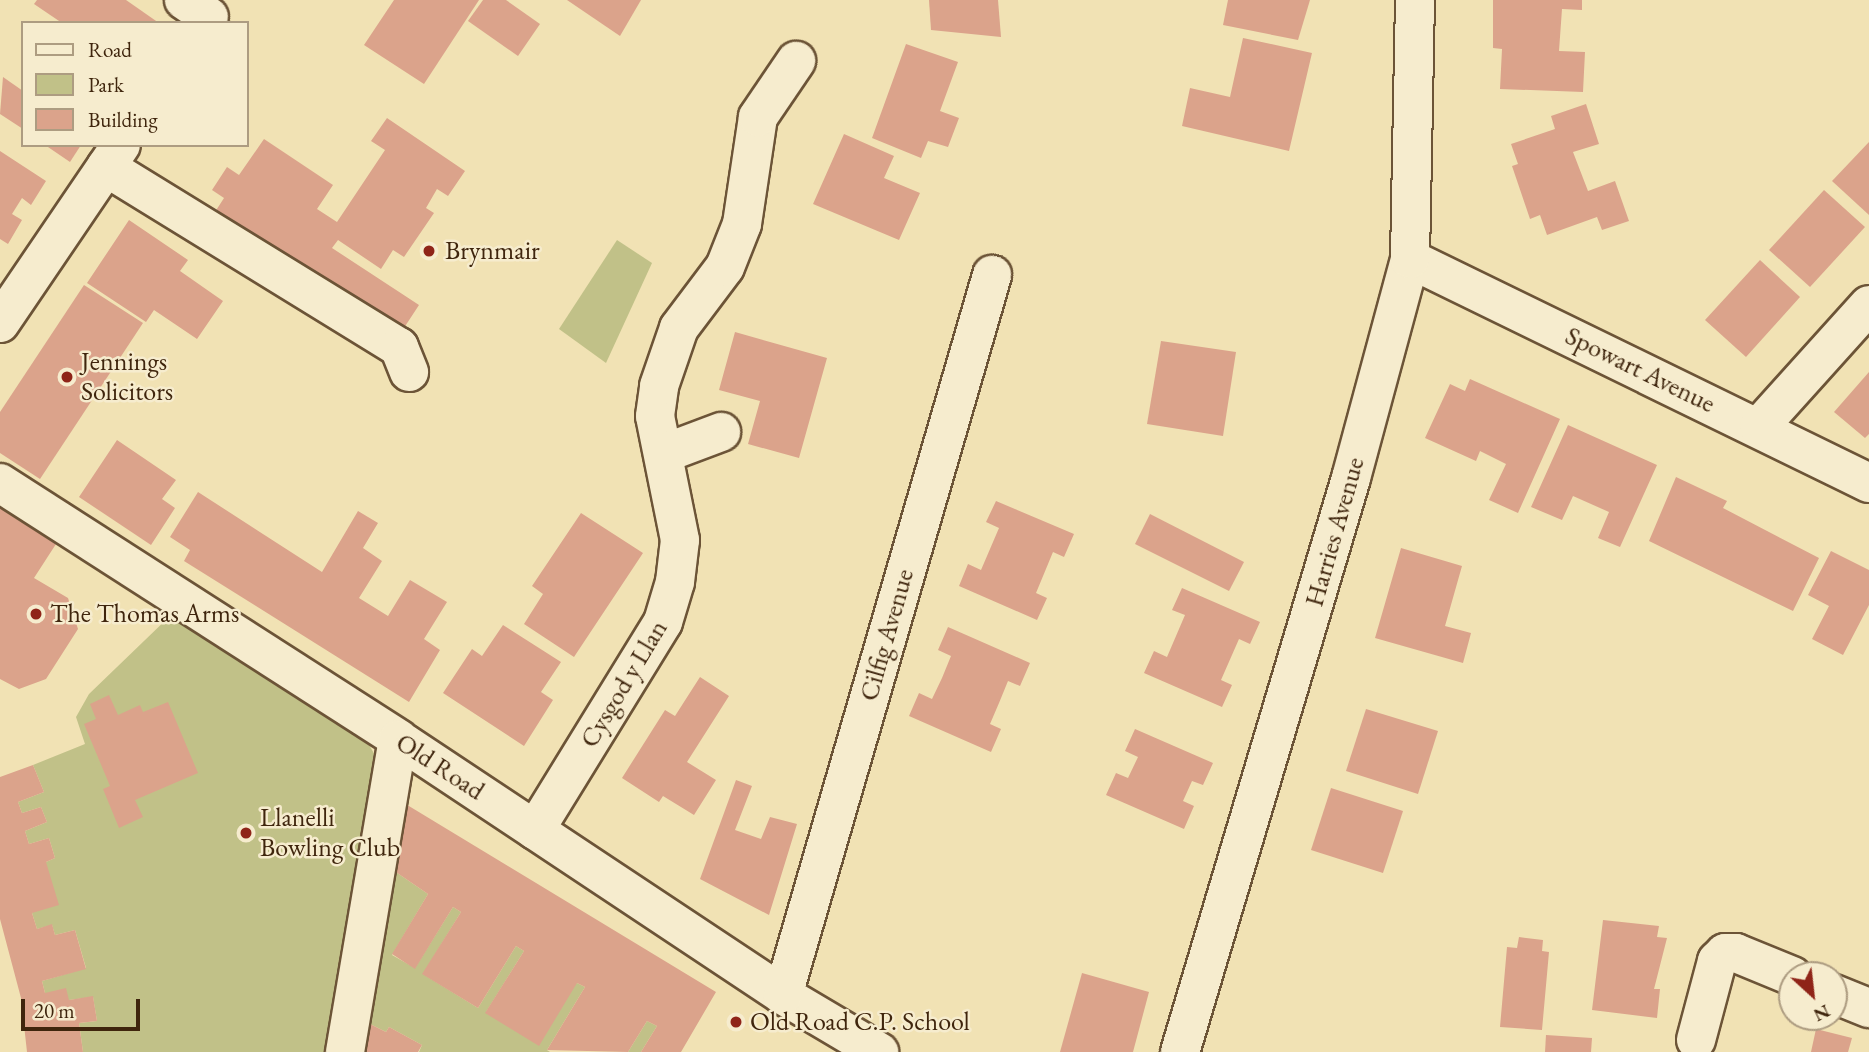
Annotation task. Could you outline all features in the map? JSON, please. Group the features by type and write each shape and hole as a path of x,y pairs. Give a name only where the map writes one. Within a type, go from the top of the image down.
{"street":[{"name":"Harries Avenue","path":"1180,1052 1348,491 1410,259 1415,0"},
{"name":"Cysgod y Llan","path":"535,830 663,622 675,582 680,540 665,453 654,416 659,386 679,328 725,267 742,224 758,117 796,61"},
{"path":"0,323 114,156 399,347 410,372"},
{"name":"Spowart Avenue","path":"1410,259 1869,483"},
{"name":"Cilfig Avenue","path":"783,996 992,275"},
{"path":"1759,427 1869,305"},
{"path":"665,453 720,432"},
{"name":"Old Road","path":"0,483 398,739 783,996 879,1052"},
{"path":"345,1052 398,739"},
{"path":"1696,1040 1717,961 1725,953 1736,953 1778,970"},
{"path":"1848,999 1869,1008"}],"green space":[{"path":"617,240 652,263 606,363 559,329"},
{"name":"Llanelli Bowling Club","path":"172,614 364,736 384,771 340,1052 83,1052 79,1023 97,1021 93,997 69,1000 45,993 42,981 86,968 75,930 55,935 52,925 37,929 32,913 46,862 55,858 49,838 29,844 25,831 47,822 41,807 22,813 18,802 44,792 33,765 85,744 76,717 89,694"},
{"path":"387,866 428,894 392,955 415,968 453,907 461,912 423,974 478,1008 516,946 524,951 486,1012 577,983 585,987 547,1050 550,1052 419,1052 422,1045 389,1027 386,1032 362,1020"},
{"path":"647,1021 657,1026 641,1052 628,1052"}],"building":[{"path":"37,0 126,0 156,21 59,21 34,4"},
{"path":"394,0 479,0 424,84 364,45"},
{"path":"483,0 506,0 540,24 518,56 468,21"},
{"path":"567,0 641,0 620,36"},
{"path":"929,0 998,0 1001,37 931,30"},
{"path":"1228,0 1310,0 1298,40 1223,25"},
{"path":"1493,0 1582,0 1582,10 1562,9 1559,51 1585,52 1583,92 1500,89 1502,49 1493,48"},
{"path":"1243,38 1312,53 1289,151 1182,126 1190,88 1230,97"},
{"path":"906,44 958,62 940,111 959,118 948,147 928,141 921,158 872,138"},
{"path":"3,77 21,90 21,128 0,114"},
{"path":"1586,104 1599,144 1573,152 1588,191 1615,181 1629,221 1602,230 1597,217 1547,235 1540,215 1530,219 1512,166 1518,164 1511,144 1555,129 1551,116"},
{"path":"387,118 465,171 448,196 437,189 426,208 434,213 404,257 393,250 381,269 338,240 332,248 419,305 400,334 215,212 224,198 212,190 227,167 239,175 264,139 333,185 317,209 337,222 385,150 371,141"},
{"path":"844,134 894,156 884,178 920,193 899,240 813,204"},
{"path":"1869,142 1869,215 1832,181"},
{"path":"48,147 80,147 70,162"},
{"path":"0,151 46,181 31,205 22,198 12,214 22,220 8,244 0,239"},
{"path":"1824,190 1865,227 1810,287 1769,250"},
{"path":"129,220 188,260 180,271 223,301 197,339 154,310 146,322 87,283"},
{"path":"1760,260 1800,297 1746,357 1705,320"},
{"path":"84,285 143,323 40,479 0,453 0,412"},
{"path":"735,332 827,358 799,458 748,444 760,401 719,390"},
{"path":"1161,341 1236,352 1223,436 1147,424"},
{"path":"1869,372 1869,434 1865,438 1834,412"},
{"path":"1470,379 1560,419 1518,513 1489,500 1506,464 1480,451 1476,461 1425,438 1450,384 1465,391"},
{"path":"1568,425 1657,465 1620,547 1598,538 1609,512 1573,496 1562,520 1531,507"},
{"path":"117,440 176,480 162,499 175,508 151,545 79,497"},
{"path":"1676,477 1727,501 1723,508 1819,558 1793,611 1649,541"},
{"path":"198,492 322,572 358,511 378,523 363,548 382,561 359,598 388,616 410,580 447,602 424,639 440,650 409,702 184,561 190,550 170,537"},
{"path":"996,501 1074,534 1064,557 1053,552 1036,593 1047,598 1037,620 959,586 968,564 981,570 999,528 986,522"},
{"name":"The Thomas Arms","path":"0,508 56,544 34,578 68,598 78,629 46,679 19,689 0,679"},
{"path":"581,513 643,553 574,657 524,624 543,594 532,586"},
{"path":"1150,514 1244,562 1229,591 1135,544"},
{"path":"1401,548 1462,566 1445,626 1471,633 1463,663 1375,638"},
{"path":"1831,551 1869,570 1869,605 1843,655 1812,639 1829,606 1808,595"},
{"path":"1182,588 1260,622 1250,644 1239,639 1221,680 1232,685 1222,707 1144,673 1154,651 1167,657 1185,615 1172,610"},
{"path":"503,625 561,662 541,692 553,700 524,746 443,693 472,649 482,656"},
{"path":"948,627 1030,663 1020,686 1008,681 990,724 1001,729 991,752 909,716 919,693 932,699 942,678 951,656 938,650"},
{"path":"700,677 729,696 687,762 716,780 694,815 663,796 659,802 622,778 665,710 675,716"},
{"path":"109,695 118,715 140,705 143,712 168,702 198,773 135,800 143,817 119,828 103,789 110,786 84,724 96,719 90,704"},
{"path":"1366,709 1438,731 1418,794 1346,771"},
{"path":"1135,729 1213,763 1203,785 1192,781 1183,801 1194,806 1184,829 1106,795 1116,773 1128,778 1138,757 1125,751"},
{"path":"33,765 44,792 18,802 22,813 41,807 47,822 25,831 29,844 49,838 55,858 46,862 59,905 32,913 37,929 52,924 55,935 75,930 86,969 42,981 45,993 66,988 69,1000 93,996 97,1021 79,1023 83,1052 27,1052 21,998 0,919 0,777"},
{"path":"736,780 752,786 735,830 761,839 770,817 797,824 769,915 700,879"},
{"path":"1331,788 1403,811 1383,873 1311,850"},
{"path":"399,800 716,992 681,1052 641,1052 657,1026 647,1021 628,1052 547,1050 585,987 577,983 539,1046 485,1013 524,951 516,946 478,1008 422,974 461,912 453,907 415,969 392,954 428,894 387,866"},
{"path":"1603,920 1659,926 1657,937 1667,938 1654,989 1660,989 1657,1018 1592,1010"},
{"path":"1519,937 1543,940 1542,951 1549,952 1542,1030 1500,1027 1507,947 1517,948"},
{"path":"1082,973 1149,992 1133,1052 1060,1052"},
{"path":"362,1020 386,1032 389,1027 422,1045 418,1052 355,1052"},
{"path":"1816,1031 1852,1038 1848,1052 1811,1052"},
{"path":"1546,1035 1592,1038 1591,1052 1545,1052"}],"place":[{"name":"Brynmair","path":"429,251"},
{"name":"Jennings Solicitors","path":"67,377"},
{"name":"The Thomas Arms","path":"36,614"},
{"name":"Llanelli Bowling Club","path":"246,833"},
{"name":"Old Road C.P. School","path":"736,1022"}]}
